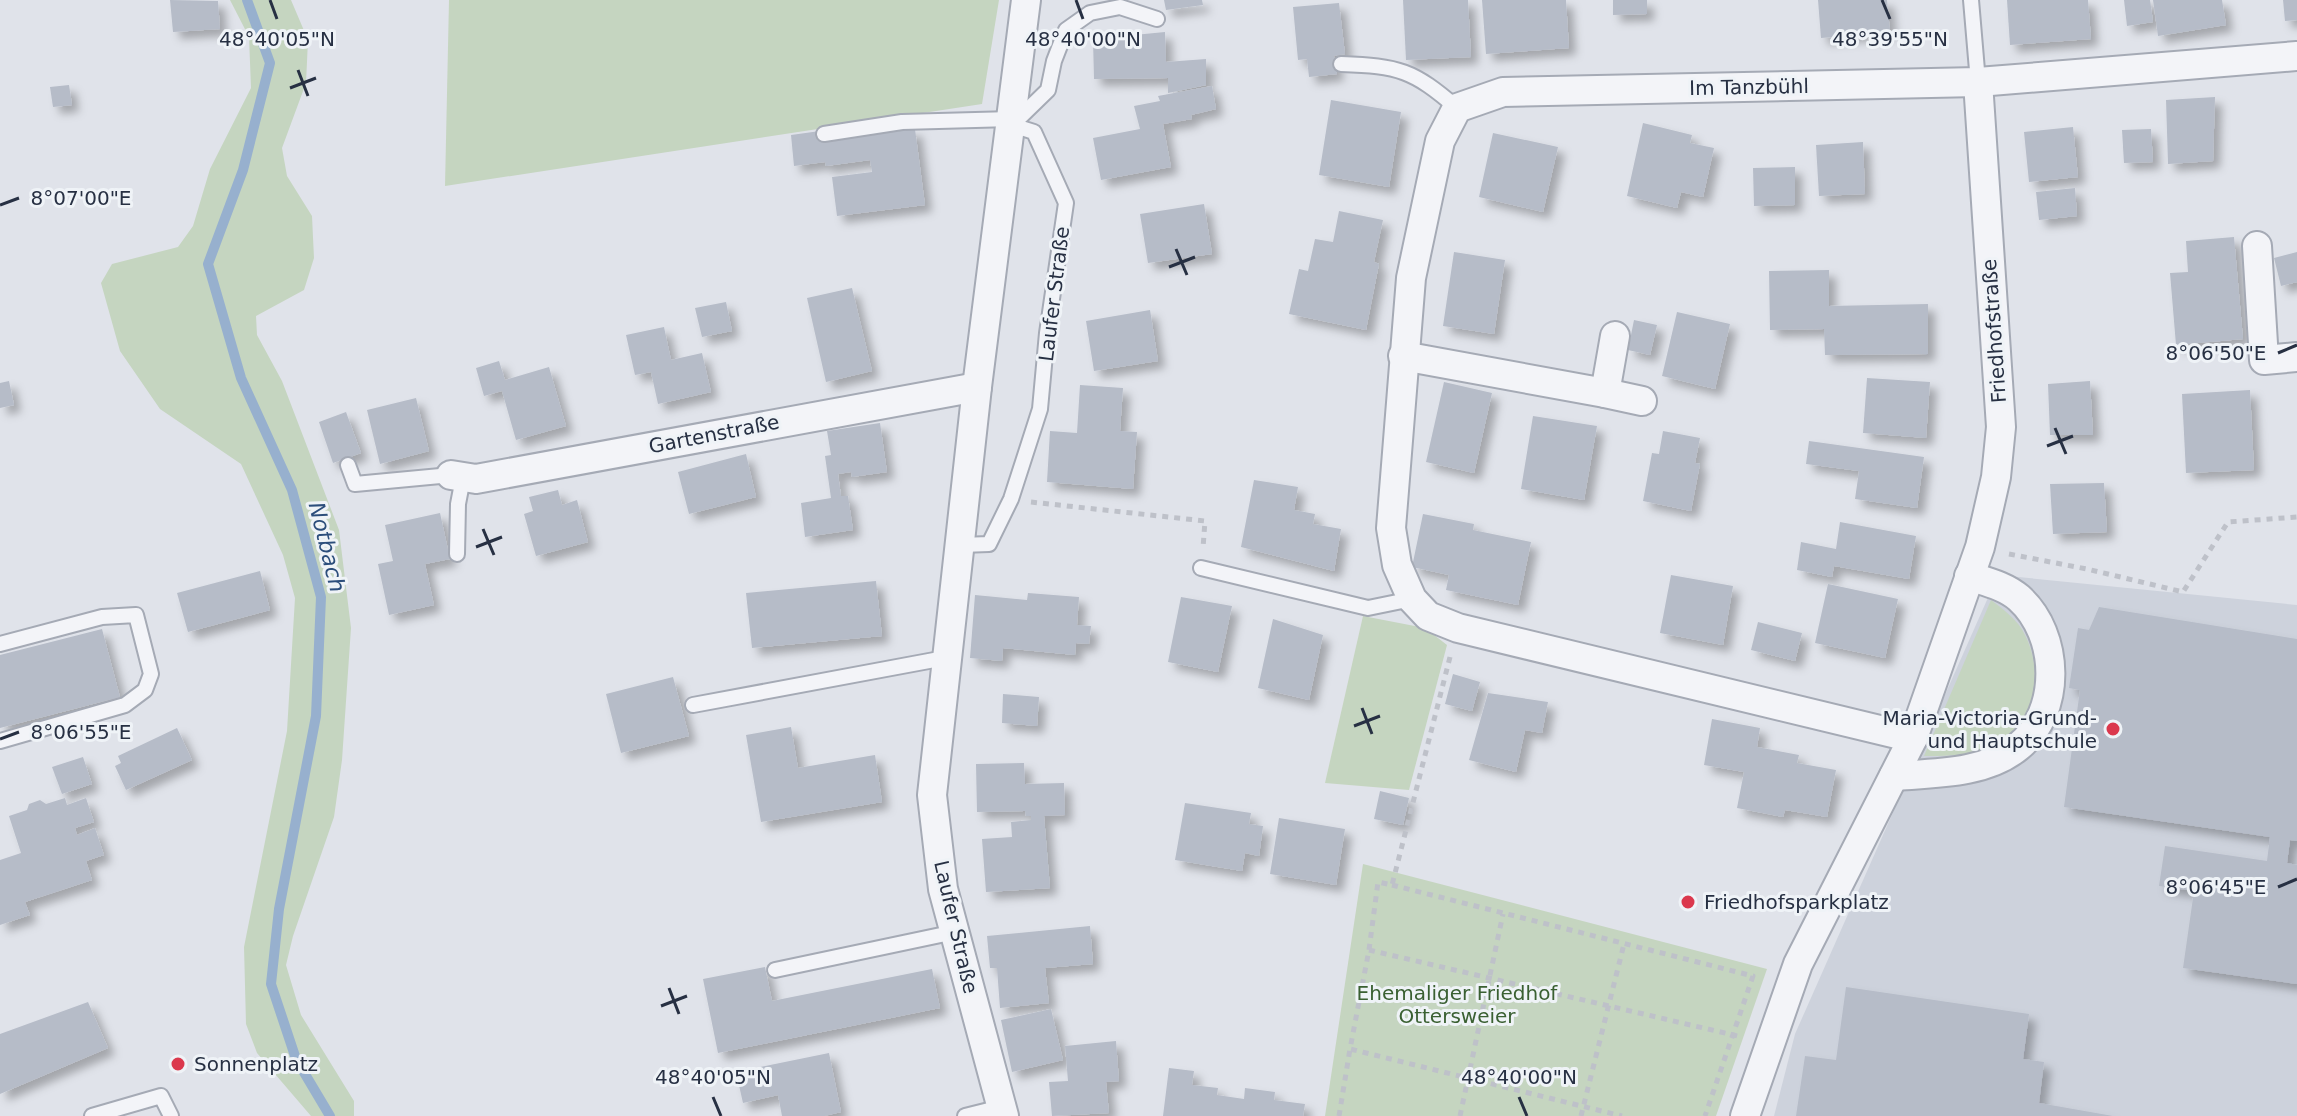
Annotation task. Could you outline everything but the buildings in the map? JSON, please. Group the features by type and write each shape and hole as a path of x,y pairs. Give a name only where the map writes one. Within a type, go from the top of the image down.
{"street":[{"name":"Laufer Straße","path":"1003,1112 943,889 932,795 977,387 1026,0"},
{"name":"Im Tanzbühl","path":"1457,108 1503,92 1978,82 2297,56"},
{"name":"Friedhofstraße","path":"1745,1116 1798,964 1913,738 1980,547 1996,477 2001,427 1978,82"},
{"path":"1457,108 1440,141 1411,278 1403,356 1391,528 1397,565 1412,599 1428,616 1458,628 1913,738"},
{"path":"2257,246 2264,360 2297,357"},
{"path":"1605,393 1615,336"},
{"path":"1403,356 1642,401"},
{"name":"Gartenstraße","path":"457,476 476,479 977,387"},
{"path":"1894,776 1967,769 1993,762 2019,747 2038,725 2050,695 2050,660 2039,624 2020,599 2001,586 1969,576"}],"lane":[{"path":"1971,0 1978,82"},
{"path":"824,134 902,122 1012,122 1048,90 1054,61 1066,30 1090,13 1120,7 1157,19"},
{"path":"1341,64 1389,66 1427,82 1457,108"},
{"name":"Laufer Straße","path":"961,545 989,544 1011,499 1040,409 1066,203 1034,132 1012,122"},
{"path":"348,465 355,484 457,476 457,554"},
{"path":"1201,568 1368,608 1412,599"},
{"path":"0,644 102,617 136,615 151,674 145,690 125,705 0,741"},
{"path":"693,705 945,658"},
{"path":"775,970 955,932"},
{"path":"92,1116 161,1096 171,1116"},
{"path":"965,1116 1003,1112"}],"path":[{"path":"1048,505 1205,521 1201,568"},
{"path":"1980,547 2183,592 2228,522 2297,517"},
{"path":"1392,885 1458,628"},
{"path":"1339,1116 1378,882 1753,976 1705,1116"},
{"path":"1460,1116 1503,914"},
{"path":"1581,1116 1624,944"},
{"path":"1369,950 1770,1044"},
{"path":"1350,1049 1622,1116"}],"shaded area":[{"name":"Maria-Victoria-Grund- und Hauptschule","path":"1998,575 2297,605 2297,1116 1774,1116 1795,1034"}],"green space":[{"path":"230,0 291,0 308,40 306,83 282,148 287,176 312,216 314,258 304,290 256,316 257,335 282,381 339,530 351,628 342,760 334,817 286,965 301,1015 354,1101 354,1116 311,1116 257,1053 246,1024 244,947 287,731 295,598 283,555 241,464 160,409 120,351 101,283 112,264 178,247 193,226 210,169 251,88 249,37"},
{"path":"449,0 999,0 982,104 445,186"},
{"path":"1991,600 2019,625 2031,649 2035,678 2029,707 2014,731 1993,746 1964,754 1924,756"},
{"path":"1363,616 1425,628 1447,645 1409,790 1325,783"},
{"name":"Ehemaliger Friedhof Ottersweier","path":"1363,864 1767,969 1716,1116 1325,1116"}],"waterway":[{"name":"Notbach","path":"247,0 270,63 243,170 208,264 241,378 292,490 321,597 316,716 279,909 271,984 296,1059 330,1116"}],"place":[{"name":"Maria-Victoria-Grund- und Hauptschule","path":"2113,729"},
{"name":"Friedhofsparkplatz","path":"1688,902"},
{"name":"Sonnenplatz","path":"178,1064"}]}
